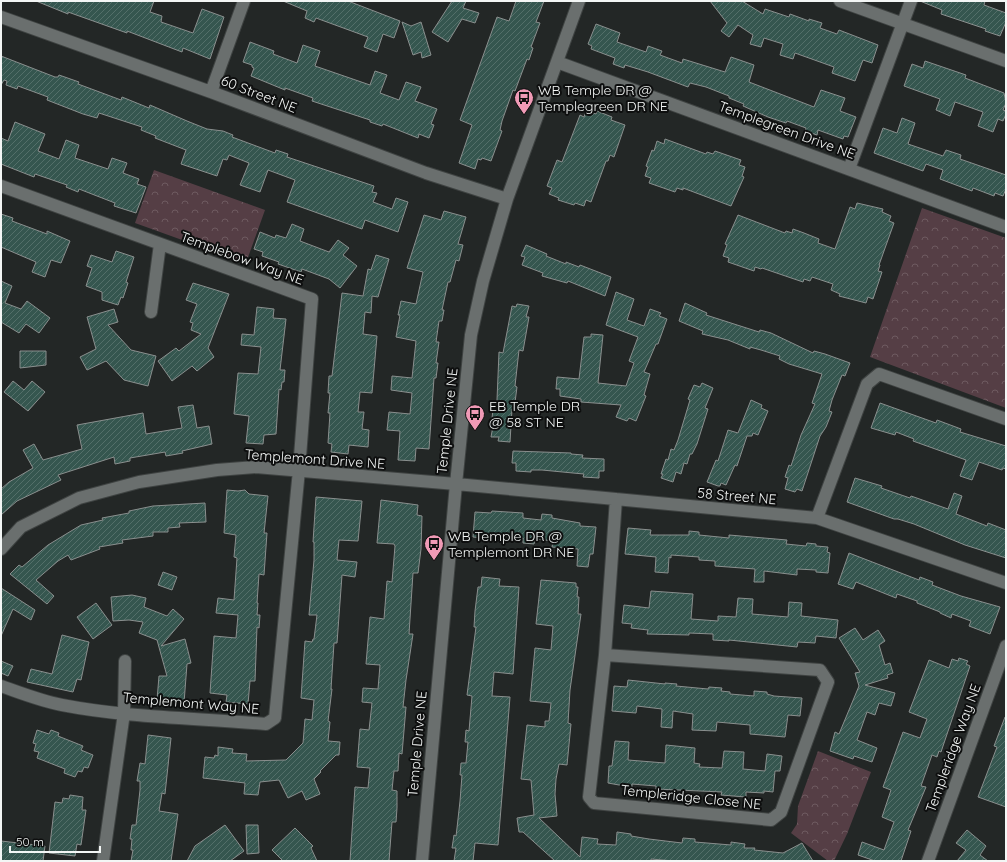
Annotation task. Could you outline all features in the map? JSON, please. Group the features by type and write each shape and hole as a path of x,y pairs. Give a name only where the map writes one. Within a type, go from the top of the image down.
{"street":[{"path":"211,92 244,1"},
{"name":"Temple Drive NE","path":"422,861 471,335 483,281 507,199 579,1"},
{"path":"840,1 1006,61"},
{"path":"850,169 911,1"},
{"name":"60 Street NE","path":"1,17 211,92 418,170 507,199"},
{"name":"Templegreen Drive NE","path":"557,62 1006,227"},
{"name":"Templebow Way NE","path":"1,186 312,299 299,470"},
{"path":"151,312 160,244"},
{"path":"817,518 867,384 879,374 1006,420"},
{"name":"Templemont Drive NE","path":"1,549 21,527 72,502 139,482 217,470 256,468 299,470 456,484"},
{"name":"Templemont Way NE","path":"1,686 31,698 62,705 124,714 266,724 275,718 299,470"},
{"name":"58 Street NE","path":"456,484 817,518 1006,583"},
{"name":"Templeridge Close NE","path":"605,655 820,670 828,682 781,812 771,820 594,803 589,797 605,655 616,499"},
{"name":"Templeridge Way NE","path":"928,861 1006,646"},
{"path":"103,861 124,714 125,661"}],"green space":[{"path":"154,170 265,210 246,263 135,223"},
{"path":"922,208 1006,238 1006,408 870,357"},
{"path":"818,751 871,772 847,834 834,861 828,861 791,833 797,824 798,806"}],"building":[{"path":"36,1 154,1 150,12 162,16 161,22 193,33 202,9 224,17 210,59 183,48 182,52 127,31 127,33 68,12 68,14"},
{"path":"283,1 348,1 400,21 394,38 383,34 377,52 364,47 368,37 316,18 314,22 305,18 307,11"},
{"path":"452,1 466,1 463,8 479,13 475,23 462,19 448,42 432,32"},
{"path":"516,1 544,1 536,22 540,23 531,47 533,48 529,60 527,59 515,91 513,90 502,121 500,130 502,131 491,161 482,158 481,160 478,159 475,169 459,163 472,125 460,120 497,17 509,21"},
{"path":"710,1 742,1 763,14 765,9 789,17 790,14 809,21 809,19 822,23 820,28 837,34 839,30 878,45 872,63 863,60 855,81 832,73 834,67 795,53 793,59 780,55 783,44 764,38 761,47 750,44 753,35 738,25 729,37 721,31 727,23"},
{"path":"920,1 985,1 984,5 1006,13 1006,22 1000,36 985,31 986,29 941,14 942,10"},
{"path":"402,22 411,26 421,22 431,55 422,58 421,52 413,55"},
{"path":"596,24 620,33 617,42 646,52 648,46 662,51 660,55 682,63 683,59 725,72 731,57 754,65 749,82 814,107 821,90 845,98 840,111 856,117 848,137 844,136 843,139 818,130 817,135 805,131 806,128 787,121 786,123 768,117 743,106 744,104 729,98 729,96 706,87 690,83 688,87 648,72 625,65 624,68 613,64 615,58 591,49 592,46 588,44"},
{"path":"250,42 274,51 273,54 297,63 303,45 320,51 315,66 370,85 375,71 387,75 380,93 399,100 406,82 421,87 415,101 437,109 431,124 434,125 429,138 419,134 418,138 383,124 382,126 370,122 370,120 312,101 313,98 285,88 285,90 251,76 254,68 252,65 243,62"},
{"path":"1,56 55,77 58,77 59,75 79,82 78,84 121,100 122,97 149,108 150,105 207,129 223,131 233,135 232,137 275,153 276,150 288,154 287,157 374,186 372,192 377,193 373,202 392,209 396,198 408,202 398,232 365,220 362,229 287,202 295,180 268,170 260,192 240,185 249,163 229,155 227,160 223,159 217,176 181,164 186,150 155,138 156,136 141,130 142,127 99,113 97,118 83,114 47,100 48,97 18,86 17,89 6,85 7,81 4,80 1,85"},
{"path":"925,61 966,75 965,78 1004,93 1006,103 1003,110 1006,111 1006,114 1003,121 998,119 993,132 978,126 983,112 955,102 950,116 936,110 940,99 904,86 912,64 923,68"},
{"path":"586,111 596,114 597,111 612,117 611,120 625,125 614,157 610,155 608,161 606,161 591,202 586,200 584,206 575,203 574,205 558,200 559,198 549,194 552,188 547,186 557,160 562,162 580,115 584,117"},
{"path":"902,118 915,123 908,144 943,156 946,150 961,155 960,159 1006,175 1006,189 1003,196 995,193 994,196 973,188 972,191 940,179 943,170 926,164 923,171 874,153 883,128 897,133"},
{"path":"15,122 45,134 38,151 59,159 66,140 79,145 75,158 108,169 112,158 127,163 123,173 139,179 137,184 146,187 136,213 114,206 115,203 79,189 78,192 66,187 67,185 35,174 34,177 1,164 1,138 8,141"},
{"path":"665,139 706,154 707,152 713,154 715,151 741,160 739,165 745,167 742,176 744,177 731,206 683,188 683,190 677,188 675,192 649,183 651,178 645,176 648,167 646,166 652,150 654,151 657,141 664,144"},
{"path":"857,203 883,209 882,212 891,216 889,221 894,223 879,265 878,271 882,272 873,299 868,297 866,303 839,296 840,294 831,290 833,284 812,277 810,281 804,279 803,282 762,268 755,267 754,271 728,262 729,258 723,256 727,245 725,244 738,215 785,233 786,231 792,233 793,229 819,239 818,243 835,249 850,207 855,209"},
{"path":"444,211 466,217 458,244 463,245 459,261 456,260 450,282 448,282 442,310 444,310 442,321 439,321 436,342 439,342 436,363 438,363 436,378 434,378 429,449 416,448 415,461 398,460 400,431 387,430 389,412 410,414 412,393 391,390 392,376 412,378 416,341 396,337 400,315 398,315 401,301 416,304 423,272 407,268 424,215 441,220"},
{"path":"1,214 13,218 12,221 47,234 47,231 70,241 61,263 51,260 45,277 32,272 36,262 1,247"},
{"path":"292,224 304,229 300,241 329,252 338,240 349,248 343,255 357,266 340,288 329,279 302,269 301,272 278,264 279,262 262,256 263,252 254,249 260,232 275,238 276,235 286,238"},
{"path":"526,245 547,254 546,256 566,264 566,262 579,267 580,265 611,277 605,296 568,281 567,283 542,276 543,273 522,265 525,257 521,256"},
{"path":"116,251 134,257 126,282 128,283 123,298 121,297 118,305 102,300 102,292 86,286 92,268 87,266 91,255 112,262"},
{"path":"376,255 389,259 378,297 372,296 371,313 365,312 363,334 377,336 372,393 360,392 358,412 364,412 362,429 369,430 368,447 349,445 348,454 331,452 332,444 328,443 330,413 328,413 330,393 328,393 329,376 332,376 342,293 363,296 368,269 371,270"},
{"path":"1,281 12,286 5,303 21,309 27,301 50,318 39,333 26,324 19,333 1,322"},
{"path":"193,283 229,294 208,348 214,357 197,371 192,366 172,381 158,361 176,348 179,351 201,334 191,330 193,323 190,322 197,304 186,300"},
{"path":"616,292 634,299 627,320 644,326 650,309 661,313 659,316 667,319 658,344 656,344 644,372 650,374 644,395 646,396 636,421 629,418 627,421 616,417 621,405 581,402 581,399 560,396 560,389 556,389 557,377 579,379 584,337 591,337 591,334 603,335 598,383 626,386 634,363 629,361 638,337 606,325"},
{"path":"685,303 707,313 706,315 759,332 760,330 771,333 813,353 814,351 850,363 845,376 842,375 832,400 829,411 832,412 826,427 820,436 802,491 797,489 795,492 785,489 788,478 785,477 789,465 791,466 801,435 815,404 812,403 822,374 789,364 779,359 780,356 750,347 750,349 728,340 702,334 703,331 679,321"},
{"path":"517,304 529,306 526,317 529,317 523,351 519,350 515,386 517,387 514,410 512,409 510,442 498,441 499,437 491,437 493,426 491,426 493,410 495,410 497,400 499,352 503,353 512,306 516,307"},
{"path":"257,307 274,309 273,318 286,319 280,370 285,370 284,382 282,382 281,390 279,389 276,434 264,435 263,444 246,443 249,416 234,414 238,373 258,374 261,347 241,345 242,334 254,335"},
{"path":"114,309 118,322 108,325 131,350 156,356 148,386 124,380 106,361 87,370 80,357 96,349 87,317"},
{"path":"20,351 46,351 46,365 20,368"},
{"path":"13,381 24,390 32,381 45,392 28,411 4,392"},
{"path":"702,383 713,388 705,408 708,409 697,444 692,454 690,454 687,464 684,463 681,474 676,472 673,482 661,478 666,459 668,460 671,449 674,450 678,440 690,400 688,399 694,385 700,387"},
{"path":"751,400 762,405 761,408 768,411 758,435 753,433 752,436 747,436 737,466 735,465 726,485 721,483 720,486 718,486 707,482 716,460 718,461 728,430 738,433"},
{"path":"880,403 936,423 937,420 961,429 960,432 1006,446 1006,469 1003,468 1002,470 979,462 972,480 960,476 966,460 913,441 914,439 896,432 895,435 871,428"},
{"path":"193,405 197,428 209,426 212,444 182,451 183,453 166,456 165,452 130,458 130,461 115,464 114,457 58,475 61,480 17,501 1,515 1,489 9,482 33,468 23,450 34,444 43,460 82,449 77,425 143,413 146,434 182,428 178,407"},
{"path":"513,451 571,453 583,455 582,458 604,459 604,471 599,471 599,478 583,477 584,474 542,470 531,470 531,472 516,471 516,463 512,463"},
{"path":"855,478 882,486 881,488 910,498 911,496 948,509 954,493 962,496 956,514 987,526 988,523 1006,530 1006,558 965,545 914,524 894,519 847,502"},
{"path":"227,490 245,490 249,494 268,496 264,533 267,533 264,575 259,574 257,615 260,615 259,628 257,627 255,681 250,681 248,704 226,702 227,695 210,693 214,636 236,638 238,615 216,613 218,598 234,600 237,558 234,557 236,535 224,533"},
{"path":"316,497 362,501 358,541 339,540 337,560 357,562 355,577 342,575 337,643 334,643 332,689 328,721 330,722 328,741 340,742 339,755 336,755 314,779 320,794 306,800 302,791 288,798 279,780 260,782 258,795 244,794 245,783 203,778 205,757 214,758 215,755 218,756 218,747 233,749 232,753 247,754 246,761 286,760 303,743 305,719 312,720 314,700 301,698 305,641 312,642 314,639 317,615 309,615 314,560 313,542"},
{"path":"381,500 418,505 417,515 422,516 421,549 418,573 413,573 409,634 413,634 403,707 406,707 402,754 399,753 398,771 394,771 392,790 397,791 397,808 396,822 392,822 389,861 350,861 355,787 368,788 370,768 357,767 360,729 369,730 372,703 362,702 363,688 378,689 380,665 366,664 370,617 384,619 387,581 392,582 395,546 394,544 377,543"},
{"path":"205,503 206,522 179,523 180,527 168,528 168,532 153,532 153,536 122,540 123,543 99,547 100,549 71,560 68,555 58,561 36,580 54,596 47,604 10,574 19,565 22,567 48,545 81,525 103,520 102,518 129,513 129,511 153,506"},
{"path":"492,511 523,513 523,518 541,520 542,514 552,515 552,518 580,523 580,526 596,527 593,554 590,554 588,567 577,566 578,549 552,547 553,541 535,539 534,544 523,543 523,538 504,536 504,540 473,537 475,512 491,513"},
{"path":"628,528 651,530 650,535 689,535 689,531 699,532 699,535 729,538 729,535 787,540 786,544 806,546 807,543 816,544 816,546 828,547 827,552 830,553 828,573 816,572 816,570 797,569 797,575 764,571 764,582 754,582 755,569 715,566 715,561 699,560 699,557 671,555 671,558 669,557 668,573 655,572 656,557 625,554"},
{"path":"849,553 919,580 920,577 933,582 932,585 961,596 1000,607 990,634 969,626 971,621 952,614 951,618 917,603 917,601 897,594 896,598 856,582 853,589 838,584"},
{"path":"163,572 177,577 172,590 158,585"},
{"path":"482,577 500,579 499,586 519,587 513,674 494,672 492,696 510,697 498,845 475,843 473,861 454,861 456,848 452,848 454,835 456,836 460,801 462,775 460,775 461,763 466,763 468,742 465,742 466,730 469,731 472,696 467,695 476,627 474,627 475,611 478,587 481,587"},
{"path":"541,580 576,583 576,587 578,587 577,597 579,597 578,614 581,614 570,690 568,723 571,724 567,765 559,764 556,779 555,794 557,816 539,818 580,857 582,837 598,839 597,844 616,845 617,832 631,834 631,836 682,843 683,838 695,839 695,842 731,845 731,842 745,844 744,848 755,848 754,850 783,853 802,843 813,861 674,861 651,859 651,861 555,861 523,832 519,832 517,818 534,815 531,780 521,779 527,725 545,727 545,721 549,721 551,703 530,701 535,648 551,650 553,626 536,624"},
{"path":"1,588 35,610 31,620 13,609 1,636"},
{"path":"651,591 693,594 691,619 718,621 718,616 736,617 738,598 753,599 752,614 788,617 789,602 802,603 801,616 838,620 836,638 816,636 815,643 798,642 797,647 729,640 713,640 713,634 647,634 648,630 631,628 632,624 622,623 624,605 649,608"},
{"path":"132,595 146,598 144,607 167,616 173,609 184,619 161,646 185,639 191,663 187,664 184,703 157,700 159,676 167,676 157,640 139,633 143,622 129,620 113,621 111,597"},
{"path":"96,603 112,625 93,639 77,617"},
{"path":"855,628 863,640 878,630 885,641 879,645 885,665 890,663 893,673 887,675 888,678 865,685 895,693 891,706 879,703 875,715 867,712 857,740 877,748 872,762 854,756 853,759 830,751 835,732 839,734 859,686 855,673 860,672 839,638"},
{"path":"62,635 89,642 81,680 77,679 73,692 27,682 31,669 52,674"},
{"path":"959,658 968,661 966,664 970,666 941,752 939,751 937,757 932,755 921,786 926,787 908,830 911,831 901,861 875,861 858,855 862,842 884,850 894,822 882,817 891,790 883,787 903,732 920,738 927,719 909,712 929,660 949,668 952,659 958,661"},
{"path":"1,661 13,666 8,676 1,673"},
{"path":"628,680 677,684 676,686 708,689 709,687 722,688 721,691 730,692 730,694 754,696 754,691 767,692 767,694 774,696 802,698 800,716 788,715 785,737 750,734 750,725 717,722 716,731 692,730 693,714 673,711 672,728 661,727 662,709 637,706 636,713 612,711 614,686 627,687"},
{"path":"1005,717 1006,807 978,797 997,747 994,746"},
{"path":"37,730 49,734 51,730 59,733 58,736 83,746 81,750 93,755 88,768 84,767 82,772 78,771 75,777 64,773 65,769 37,758 39,752 34,751 36,744 33,743"},
{"path":"148,735 171,738 165,794 162,793 159,811 178,814 171,861 131,861 133,850 131,850 132,839 130,839 132,825 136,825 140,790 140,781 137,781 140,763 145,764"},
{"path":"615,741 629,742 628,760 665,763 666,745 695,748 694,763 700,764 699,767 722,768 724,751 744,752 743,769 765,771 767,754 782,756 780,771 775,771 773,792 746,792 746,797 721,795 722,792 656,789 656,786 632,784 632,787 608,783 609,766 612,766"},
{"path":"70,795 83,797 82,810 86,810 81,845 77,844 75,856 49,853 55,802 62,803 63,798 69,799"},
{"path":"225,825 244,851 230,861 187,861 195,846"},
{"path":"246,825 258,825 259,853 247,854"},
{"path":"295,828 313,846 311,848 317,861 283,861 272,850"},
{"path":"967,830 986,846 980,855 988,861 957,861 966,850 956,843"},
{"path":"1,841 45,846 43,861 1,861"}],"place":[{"name":"WB Temple DR @ Templegreen DR NE","path":"524,115"},
{"name":"EB Temple DR @ 58 ST NE","path":"475,431"},
{"name":"WB Temple DR @ Templemont DR NE","path":"434,561"}]}
